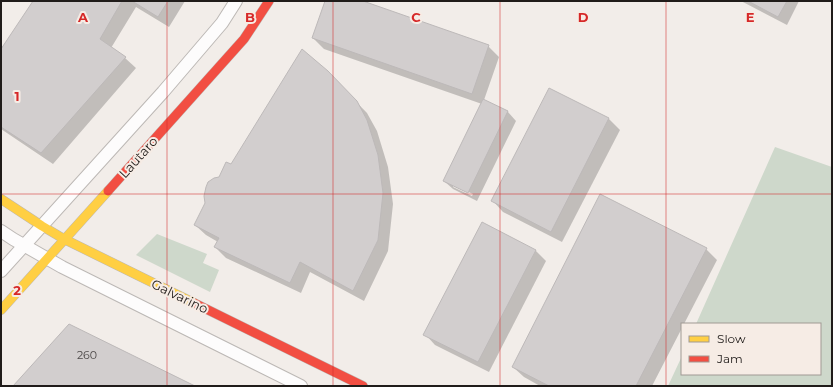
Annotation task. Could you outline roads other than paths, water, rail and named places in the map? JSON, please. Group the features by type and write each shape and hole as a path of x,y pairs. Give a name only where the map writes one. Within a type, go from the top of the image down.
{"street":[{"name":"Lautaro","path":"1,271 182,69 222,23 236,1"},
{"name":"Lautaro","path":"1,310 244,39 269,1"},
{"name":"Galvarino","path":"1,199 64,239 363,386"},
{"name":"Galvarino","path":"1,231 47,258 301,386"}]}
